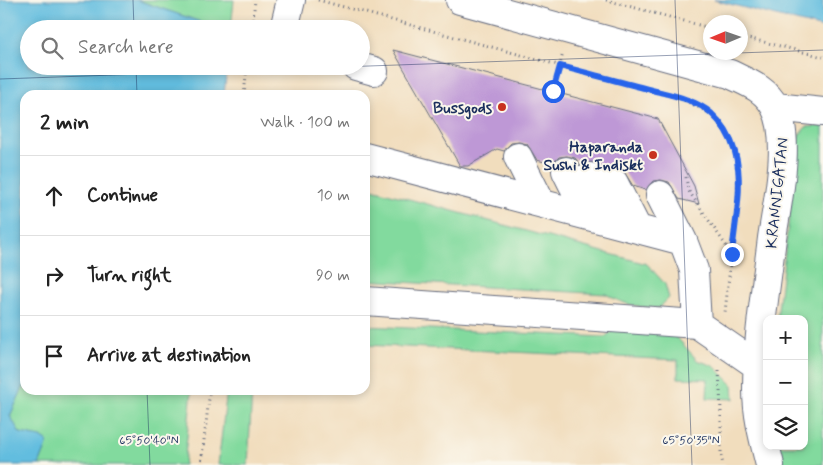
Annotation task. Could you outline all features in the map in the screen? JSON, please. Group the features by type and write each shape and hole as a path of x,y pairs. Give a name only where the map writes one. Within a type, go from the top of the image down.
{"street":[{"path":"286,20 291,0"},
{"name":"KRANNIGATAN","path":"460,0 730,74 761,89 775,107 783,131 781,171 761,322 757,391 759,421 770,465"},
{"path":"775,107 823,112"},
{"path":"370,158 612,222 694,270 697,324"},
{"path":"590,177 612,222"},
{"path":"590,177 612,222"},
{"path":"590,177 612,222"},
{"path":"590,177 612,222"},
{"path":"370,301 697,324 758,366"}],"path":[{"path":"253,20 255,0"},
{"path":"318,0 680,98 710,113 721,124 735,152 738,174 738,194 719,366 722,465"},
{"path":"606,0 703,26"},
{"path":"748,38 823,57"},
{"path":"553,91 560,66"},
{"path":"245,90 246,75"},
{"path":"686,176 688,190 732,254"},
{"path":"201,465 209,395"}],"green space":[{"path":"137,0 234,0 232,20 195,20"},
{"path":"823,126 823,465 782,465 780,450 808,450 808,315 777,315 799,135 806,127"},
{"path":"370,188 647,264 665,284 669,298 659,308 631,305 606,294 370,280"},
{"path":"370,326 605,337 617,327 672,332 697,360 714,366 733,385 734,399 707,398 708,379 678,378 678,360 370,345"},
{"path":"20,394 191,395 184,465 39,465 48,442 41,437 20,433 10,416"},
{"path":"226,395 252,395 248,465 218,465"}],"water":[{"path":"0,0 137,0 195,20 20,20 20,75 226,75 225,90 20,90 20,394 10,416 20,433 41,437 48,442 39,465 0,465"},
{"path":"714,0 823,0 823,28"}],"building":[{"path":"393,50 658,119 694,186 699,204 679,199 669,182 653,181 646,190 633,186 623,170 615,167 605,171 599,164 591,162 581,165 575,158 567,156 559,157 552,164 537,160 527,144 519,142 511,143 504,151 497,149 468,166 460,166"}],"place":[{"name":"Bussgods","path":"502,107"},
{"name":"Haparanda Sushi & Indiskt","path":"653,155"}],"route":[{"path":"553,91 560,66 680,98 696,104 710,113 721,124 735,152 738,194 732,254"}]}
